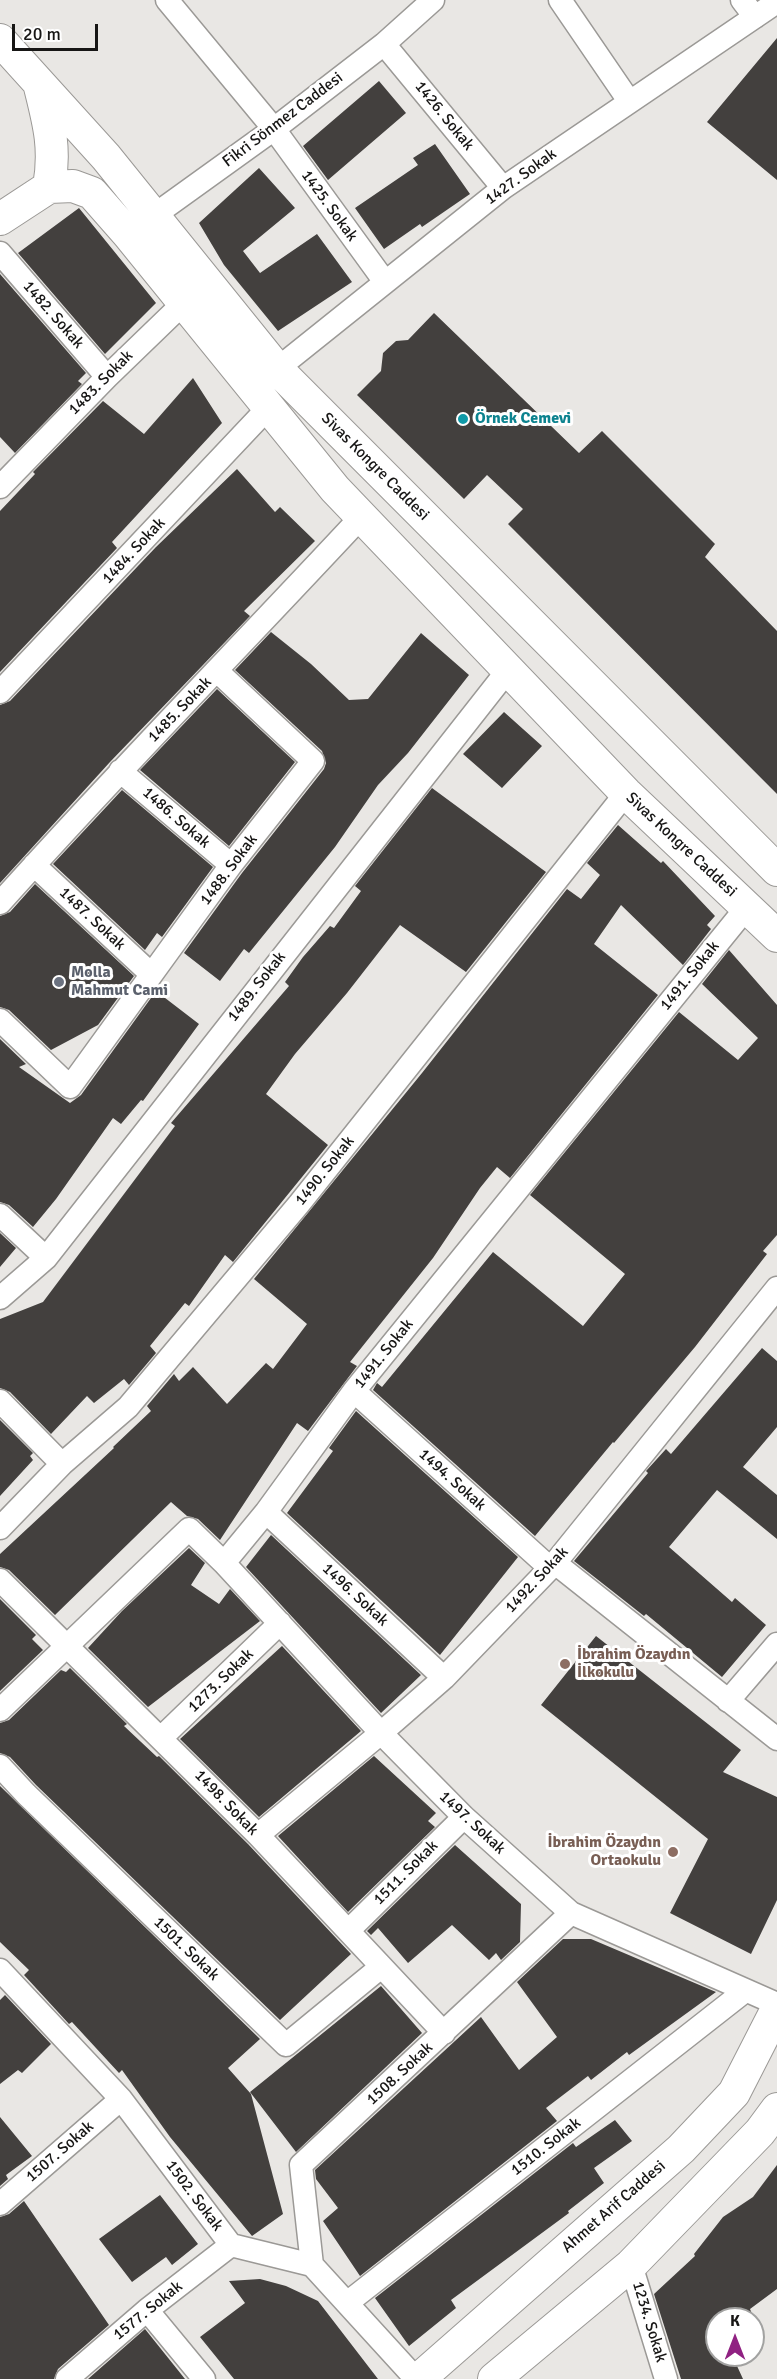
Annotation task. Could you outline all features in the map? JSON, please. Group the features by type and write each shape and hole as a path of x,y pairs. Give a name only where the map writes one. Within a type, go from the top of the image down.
{"main road":[{"name":"Sivas Kongre Caddesi","path":"0,40 106,157 154,215 195,293 267,409 334,489 626,793 777,936"},
{"path":"0,219 49,187 53,167 53,141 39,83"},
{"name":"Sivas Kongre Caddesi","path":"49,187 73,186 92,193 128,234 277,369 777,870"},
{"name":"Ahmet Arif Caddesi","path":"418,2379 681,2149 734,2093 777,2009"},
{"path":"494,2379 631,2265 760,2132 777,2109"}],"street":[{"name":"1425. Sokak","path":"167,0 274,129 385,282"},
{"name":"Fikri Sönmez Caddesi","path":"128,234 274,129 384,44 409,8 434,0"},
{"path":"560,0 629,102"},
{"name":"1427. Sokak","path":"277,369 503,188 629,102 748,8 777,2"},
{"name":"1426. Sokak","path":"384,44 503,188"},
{"name":"1482. Sokak","path":"0,253 107,377"},
{"name":"1483. Sokak","path":"4,474 195,293"},
{"name":"1484. Sokak","path":"0,692 267,409"},
{"name":"1485. Sokak","path":"0,903 120,771 361,517"},
{"name":"1489. Sokak","path":"0,1299 46,1258 508,670"},
{"name":"1488. Sokak","path":"0,1020 70,1087 150,973 313,761 217,671"},
{"name":"1486. Sokak","path":"120,771 231,865"},
{"name":"1490. Sokak","path":"0,1528 62,1464 128,1407 299,1204 626,793"},
{"name":"1487. Sokak","path":"34,865 150,973"},
{"name":"1491. Sokak","path":"224,1563 266,1512 354,1391 747,906"},
{"path":"0,1215 46,1258"},
{"name":"1492. Sokak","path":"258,1835 381,1734 444,1678 552,1566 777,1288"},
{"name":"1494. Sokak","path":"354,1391 552,1566 777,1739"},
{"path":"0,1401 62,1464"},
{"name":"1496. Sokak","path":"266,1512 444,1678"},
{"path":"0,1710 189,1528 224,1563"},
{"name":"1497. Sokak","path":"224,1563 381,1734 464,1817 572,1913 777,2004"},
{"name":"1498. Sokak","path":"0,1580 258,1835 444,2032"},
{"name":"1273. Sokak","path":"161,1738 280,1623"},
{"path":"728,1701 777,1644"},
{"name":"1501. Sokak","path":"0,1766 26,1794 286,2045 381,1967"},
{"name":"1511. Sokak","path":"349,1930 464,1817"},
{"name":"1508. Sokak","path":"312,2265 301,2165 572,1913"},
{"name":"1502. Sokak","path":"2,1976 121,2099 231,2245 312,2265"},
{"name":"1510. Sokak","path":"347,2303 745,1991"},
{"name":"1507. Sokak","path":"0,2204 121,2099"},
{"name":"1577. Sokak","path":"67,2379 147,2310 231,2245"},
{"path":"312,2265 418,2379"},
{"name":"1234. Sokak","path":"631,2265 666,2379"},
{"path":"147,2310 204,2379"}],"building":[{"path":"777,38 777,180 707,122"},
{"path":"379,81 406,113 328,180 303,146"},
{"path":"435,144 470,194 422,227 420,224 384,249 355,208 418,165 413,158"},
{"path":"259,168 295,208 243,251 260,273 317,234 352,282 278,331 224,265 199,223"},
{"path":"79,208 156,303 105,354 18,253"},
{"path":"0,274 86,373 78,381 82,384 15,453 0,437"},
{"path":"434,313 579,453 602,431 715,544 705,557 777,631 777,794 508,524 523,509 487,475 464,499 357,395 381,371 383,353 396,341 408,340"},
{"path":"193,378 222,423 112,542 117,548 0,672 0,511 35,474 33,472 103,401 144,434"},
{"path":"237,469 275,512 280,507 315,541 244,611 250,616 110,762 0,883 0,705 10,701 156,547"},
{"path":"271,632 311,664 349,700 368,699 421,633 469,675 408,753 378,785 335,847 249,953 244,949 220,981 184,953 242,873 324,769 326,763 322,751 235,670"},
{"path":"217,689 295,762 229,846 140,770"},
{"path":"504,712 542,746 502,788 463,754"},
{"path":"432,788 546,872 466,972 400,925 347,993 295,1054 266,1094 328,1145 233,1262 225,1255 189,1306 185,1303 150,1346 156,1353 129,1385 124,1379 94,1403 87,1396 51,1434 10,1392 0,1388 0,1319 43,1302 175,1126 171,1123 289,986 285,982 303,957 330,926 334,928 361,891 355,886"},
{"path":"122,790 213,867 162,937 157,933 145,950 53,864"},
{"path":"618,825 661,863 663,861 715,916 707,925 711,929 683,965 621,905 594,944 658,995 510,1178 497,1167 480,1188 433,1258 350,1362 357,1366 308,1431 297,1423 220,1540 198,1519 187,1516 171,1502 55,1615 9,1570 0,1567 0,1554 151,1411 147,1406 174,1374 179,1381 193,1367 227,1404 266,1363 273,1369 307,1324 254,1279 422,1073 567,889 581,899 600,875 587,863"},
{"name":"Molla Mahmut Cami","path":"35,884 134,976 98,1025 51,1050 9,1010 0,1007 0,916 10,912"},
{"path":"729,950 777,1005 777,1235 763,1251 767,1254 695,1347 535,1536 373,1390 377,1383 382,1387 493,1252 583,1326 625,1274 530,1195 679,1012 738,1060 758,1038 702,984"},
{"path":"156,991 199,1024 143,1101 141,1100 121,1124 113,1118 56,1199 33,1227 9,1205 0,1202 0,1039 26,1064 19,1067 70,1103 81,1095"},
{"path":"0,1233 16,1248 0,1267"},
{"path":"762,1348 777,1361 777,1427 743,1467 777,1495 777,1539 717,1490 669,1547 732,1602 735,1598 766,1625 722,1677 646,1614 644,1616 574,1561 648,1473 646,1471 666,1449 671,1454"},
{"path":"356,1411 518,1557 440,1655 287,1513 333,1451 329,1448"},
{"path":"0,1420 33,1453 30,1456 33,1460 0,1496"},
{"path":"271,1535 421,1675 381,1713 246,1567"},
{"path":"189,1548 205,1563 191,1585 219,1604 230,1589 260,1621 148,1707 88,1648 122,1611"},
{"path":"0,1599 36,1635 32,1639 43,1650 0,1691"},
{"path":"596,1636 741,1750 723,1772 777,1797 777,1900 751,1954 670,1913 708,1839 541,1705"},
{"path":"282,1646 361,1731 259,1817 180,1739"},
{"path":"70,1668 127,1724 124,1726 157,1757 159,1756 248,1844 351,1954 280,2020 36,1785 10,1757 0,1753 0,1723 9,1720 61,1670 66,1672"},
{"path":"374,1756 436,1813 428,1821 435,1827 348,1912 278,1836"},
{"path":"0,1786 260,2039 228,2068 251,2094 283,2214 252,2236 170,2137 122,2070 119,2073 72,2022 69,2024 24,1975 29,1970 0,1942"},
{"path":"455,1845 521,1904 520,1942 501,1960 496,1953 489,1960 452,1925 408,1963 378,1928 371,1935 367,1931"},
{"path":"563,1939 591,1939 716,1992 629,2055 627,2052 591,2080 588,2076 546,2108 557,2121 360,2276 323,2221 338,2208 316,2179 315,2170 481,2017 519,2070 557,2037 517,1982"},
{"path":"381,1986 422,2033 296,2152 250,2092"},
{"path":"5,1995 51,2044 22,2073 18,2070 0,2084 0,2000"},
{"path":"0,2117 32,2156 6,2175 8,2179 0,2186"},
{"path":"615,2120 632,2141 594,2168 604,2183 568,2211 569,2213 451,2300 456,2308 409,2346 375,2298 573,2143 576,2147"},
{"path":"777,2165 777,2289 753,2307 705,2307 705,2367 738,2367 743,2379 681,2379 654,2294 695,2256 694,2254 723,2217 753,2197"},
{"path":"160,2195 198,2244 172,2265 166,2257 132,2282 99,2239"},
{"path":"24,2201 109,2325 58,2369 54,2379 0,2379 0,2217 9,2214"},
{"path":"260,2279 286,2286 318,2301 378,2379 234,2379 200,2337 245,2303 229,2281"},
{"path":"145,2329 185,2379 88,2379"}],"place":[{"name":"Örnek Cemevi","path":"463,419"},
{"name":"Molla Mahmut Cami","path":"59,982"},
{"name":"İbrahim Özaydın İlkokulu","path":"565,1664"},
{"name":"İbrahim Özaydın Ortaokulu","path":"673,1852"}]}
